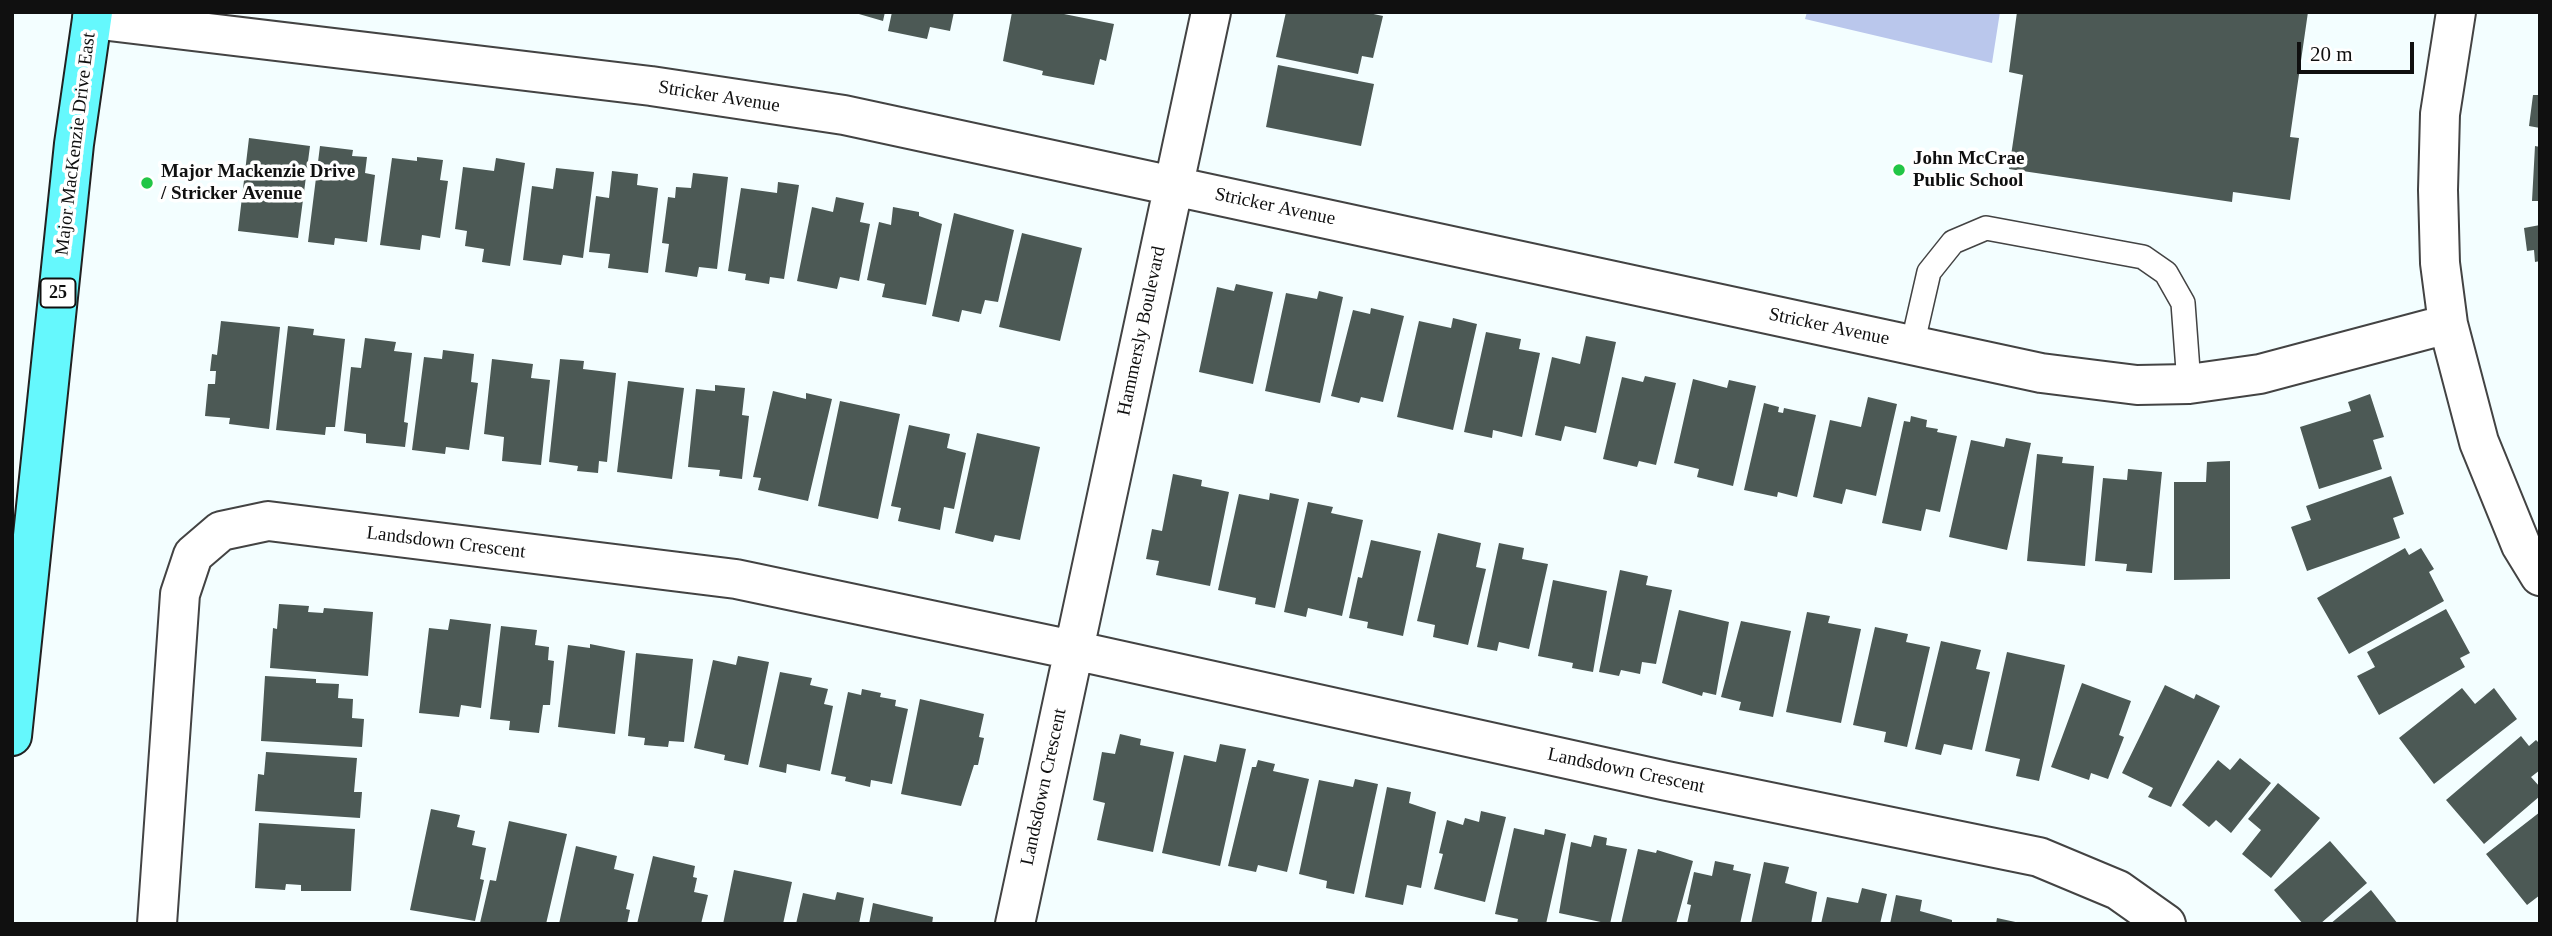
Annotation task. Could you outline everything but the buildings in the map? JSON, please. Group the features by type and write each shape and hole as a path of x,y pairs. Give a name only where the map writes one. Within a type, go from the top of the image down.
{"main road":[{"name":"Major MacKenzie Drive East","path":"12,736 71,172 92,15"}],"street":[{"name":"Hammersly Boulevard","path":"1073,650 1211,12"},
{"path":"2456,12 2440,114 2438,190 2440,263 2448,324 2479,442 2521,545 2540,576"},
{"name":"Stricker Avenue","path":"92,15 651,86 844,116 2040,373 2137,385 2189,384 2260,374 2448,324"},
{"name":"Landsdown Crescent","path":"158,924 180,594 193,555 221,531 268,521 737,579 1073,650 1667,781 2039,857 2118,890 2166,924"},
{"name":"Landsdown Crescent","path":"1015,924 1073,650"}],"lane":[{"path":"1912,346 1929,272 1953,242 1986,228 2143,257 2166,274 2183,303 2189,384"}],"shaded area":[{"path":"1807,12 2000,12 1992,63 1805,19"}],"place":[{"name":"John McCrae Public School","path":"1899,170"},
{"name":"Major Mackenzie Drive / Stricker Avenue","path":"147,183"}]}
